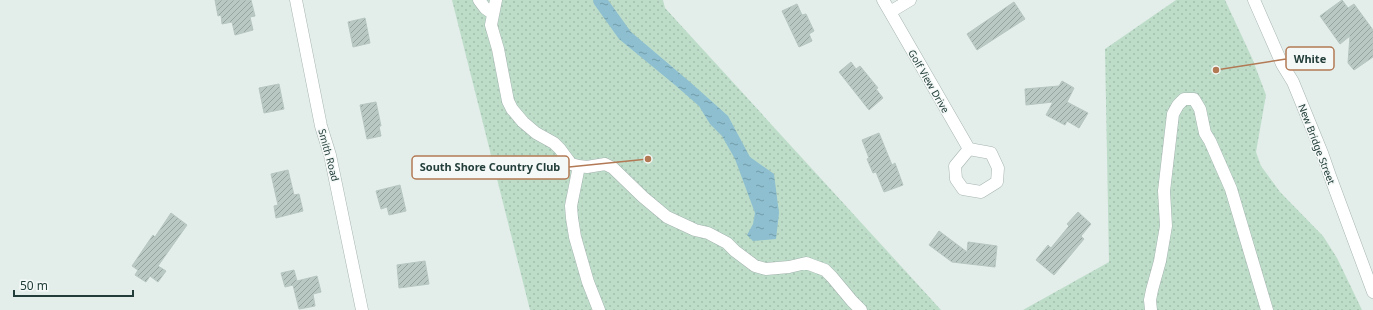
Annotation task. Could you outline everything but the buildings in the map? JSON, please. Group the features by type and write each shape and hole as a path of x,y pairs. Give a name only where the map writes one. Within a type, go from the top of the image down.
{"street":[{"name":"Smith Road","path":"296,0 321,126 330,155 362,310"},
{"path":"479,0 485,8 492,13"},
{"path":"496,0 492,13 491,25 498,49 508,101 512,109 523,122 536,133 554,143 571,164 579,166 605,164 613,168 666,217 695,230 708,233 727,243 755,266 766,269 789,267 806,263 825,270 861,310"},
{"name":"Golf View Drive","path":"882,0 969,150"},
{"path":"890,12 910,0"},
{"name":"New Bridge Street","path":"1254,0 1282,64 1293,82 1322,153 1373,292"},
{"path":"1151,310 1150,300 1158,269 1166,226 1164,191 1173,114 1178,105 1184,99 1194,99 1200,109 1205,133 1224,170 1240,218 1267,310"},
{"path":"579,166 570,206 575,237 588,282 599,310"}],"green space":[{"path":"452,0 663,0 665,8 941,310 530,310"},
{"path":"1176,0 1225,0 1252,58 1266,95 1256,152 1261,166 1280,192 1323,236 1337,258 1362,310 1023,310 1109,262 1105,49"}],"water":[{"path":"593,0 608,0 631,32 728,116 750,157 774,174 779,213 776,239 753,241 747,235 753,224 755,213 735,159 722,136 710,124 699,106 619,39 594,4"}],"place":[{"name":"White","path":"1216,70"},
{"name":"South Shore Country Club","path":"648,159"}]}
